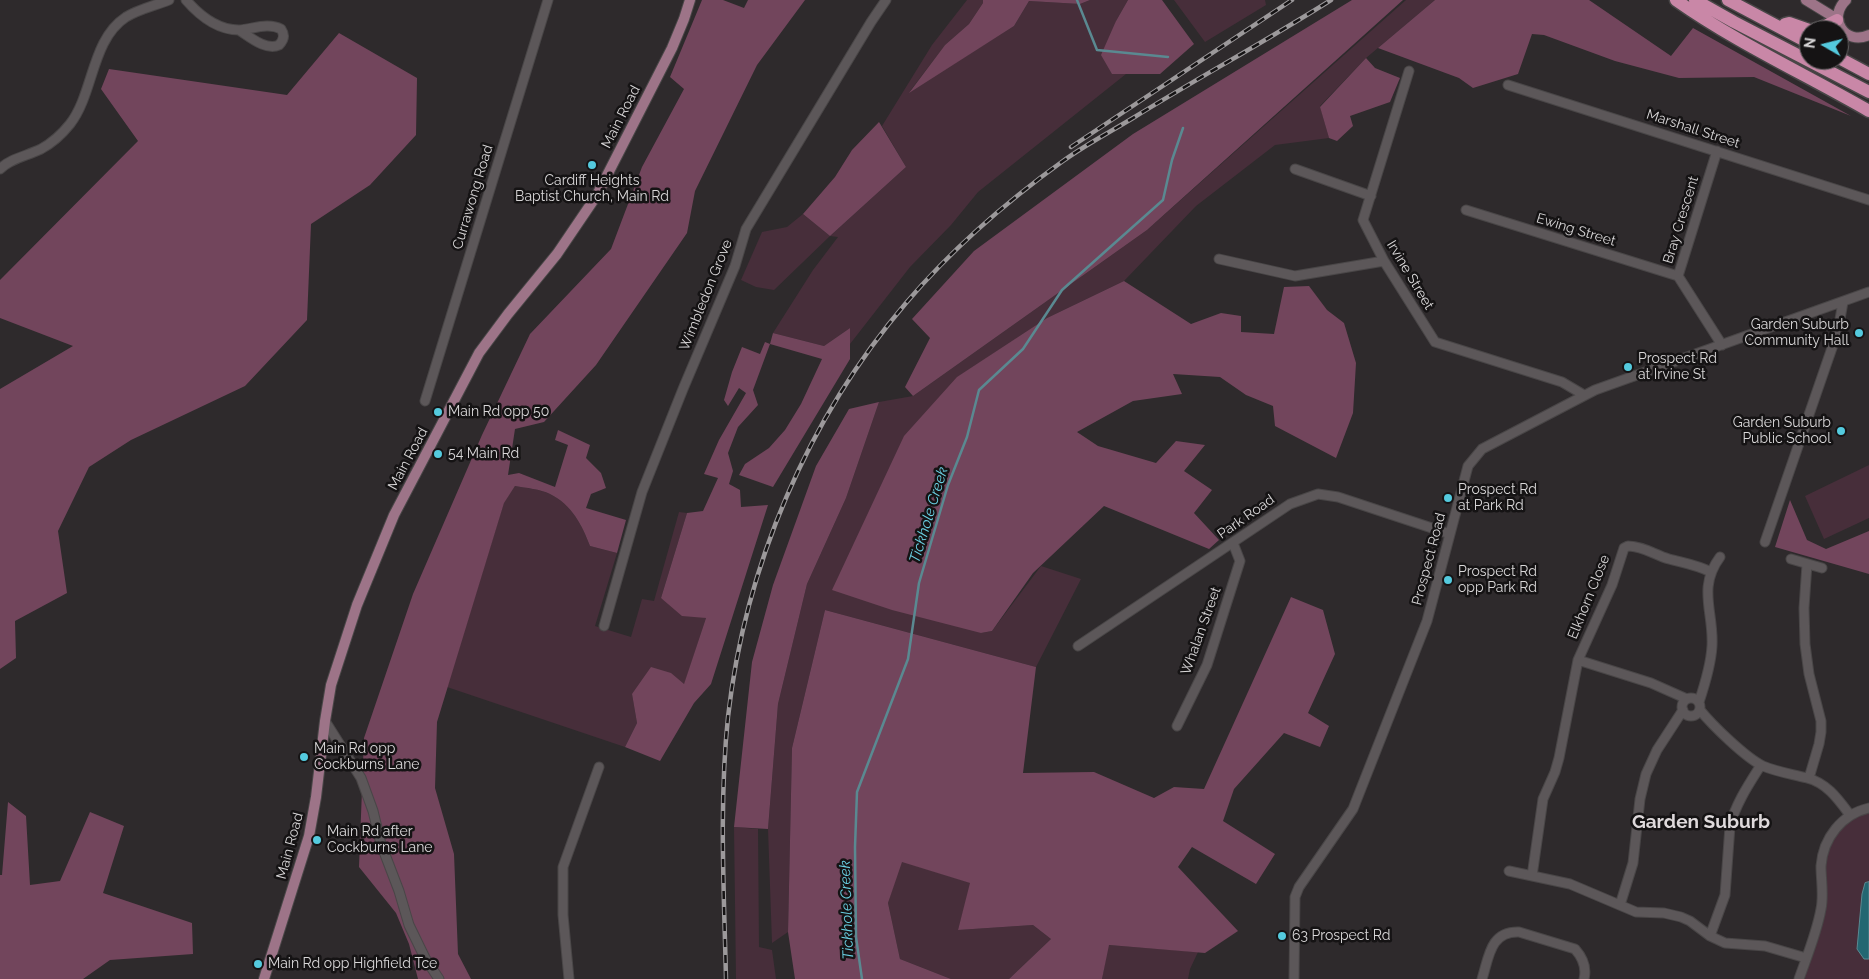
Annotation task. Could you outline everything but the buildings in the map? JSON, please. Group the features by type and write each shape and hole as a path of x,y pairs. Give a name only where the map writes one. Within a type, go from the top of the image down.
{"highway":[{"path":"1676,0 1746,45 1869,111"},
{"path":"1695,0 1869,92"},
{"path":"1728,0 1799,38"},
{"path":"1777,26 1790,23 1799,26"},
{"path":"1849,63 1869,74"}],"main road":[{"name":"Main Road","path":"264,979 309,836 316,797 324,721 331,685 357,605 394,514 479,354 508,314 557,254 597,195 672,48 690,0"},
{"path":"1806,0 1837,19 1842,30 1848,36 1860,38 1869,36"},
{"path":"1837,19 1839,8 1846,0"}],"street":[{"path":"0,169 10,162 41,149 59,136 71,123 102,48 118,23 140,10 168,0"},
{"path":"186,0 206,19 239,30"},
{"name":"Currawong Road","path":"425,401 548,0"},
{"name":"Wimbledon Grove","path":"604,626 642,492 735,266 746,229 870,22 886,0"},
{"name":"Irvine Street","path":"1409,70 1363,220 1384,261 1435,342 1562,382 1584,395"},
{"name":"Marshall Street","path":"1508,85 1869,200"},
{"name":"Bray Crescent","path":"1717,151 1678,276 1722,345"},
{"path":"1294,169 1371,196"},
{"name":"Ewing Street","path":"1466,210 1678,276"},
{"path":"1219,258 1295,276 1384,261"},
{"name":"Prospect Road","path":"1294,979 1295,896 1299,887 1353,809 1427,621 1468,466 1482,449 1584,395 1869,292"},
{"path":"1765,542 1833,345 1843,302"},
{"name":"Park Road","path":"1078,646 1290,504 1318,494 1338,497 1450,534"},
{"name":"Whalan Street","path":"1176,726 1207,665 1240,561 1232,544"},
{"name":"Elkhorn Close","path":"1532,876 1543,800 1555,772 1578,660 1612,585 1622,552 1628,546 1640,547 1666,558 1695,565 1711,572"},
{"path":"1620,905 1633,863 1640,799 1654,755 1672,728 1691,706 1704,683 1712,644 1707,594 1711,572 1720,557"},
{"path":"1792,559 1822,568"},
{"path":"1807,564 1804,608 1805,644 1809,674 1821,726 1819,744 1809,778"},
{"path":"1578,660 1651,683 1670,692 1691,706 1761,765 1809,778 1828,789 1836,796 1850,815"},
{"path":"324,721 361,778 373,811 380,844 399,891 409,925 425,958 439,979"},
{"path":"1710,936 1724,895 1732,815 1761,765"},
{"path":"569,979 563,915 563,867 599,767"},
{"path":"1799,979 1822,908 1821,864 1826,843 1836,828 1850,815 1869,808"},
{"path":"1509,872 1570,884 1636,912 1664,913 1681,917 1690,921 1710,936 1725,943 1765,946 1806,958"},
{"path":"1482,979 1496,940 1510,932 1518,932 1575,949 1580,954 1586,968 1584,979"}],"shaded area":[{"path":"702,0 723,0 744,8 748,0 805,0 757,65 695,191 687,233 596,365 544,422 515,429 508,475 519,473 555,487 568,445 555,440 558,430 590,445 586,458 601,473 606,488 591,494 586,508 626,520 617,553 590,546 575,516 564,504 550,494 515,486 504,503 437,722 435,788 454,854 458,954 471,979 418,979 409,944 396,913 359,867 364,738 413,594 482,435 530,334 611,249 642,167 684,89 670,77"},
{"path":"967,0 983,0 983,3 969,24 945,45 910,91 1014,26 1029,1 1080,4 1090,0 1128,0 1116,21 1112,74 1126,74 978,192 951,225 910,267 850,344 850,328 824,346 773,333 813,270 838,237 830,236 906,167 882,126 932,45"},
{"path":"983,0 1090,0 1080,4 1029,1 1014,26 909,93 945,45 969,24 983,3"},
{"path":"1128,0 1162,0 1194,44 1160,74 1112,74 1101,55 1116,21"},
{"path":"1174,0 1265,0 1266,5 1205,42"},
{"path":"1352,0 1403,0 1147,230 913,396 905,387 930,338 912,319 974,251 1133,134"},
{"path":"1406,0 1435,0 1366,58 1320,106 1329,138 1275,145 1196,206 1124,281 1047,318 958,377 981,633 992,631 1041,566 1081,579 1036,667 825,610 792,748 788,932 772,943 768,829 778,704 807,584 846,498 879,402 913,396 1147,230"},
{"path":"1435,0 1589,0 1671,56 1693,28 1851,116 1754,77 1679,78 1615,61 1544,35 1532,34 1518,74 1473,88 1459,78 1378,48"},
{"path":"339,33 417,78 416,135 370,185 311,224 307,320 245,386 131,440 89,467 58,531 67,593 15,621 16,658 0,669 0,389 73,346 0,318 0,280 138,141 101,89 109,69 287,95"},
{"path":"1366,58 1375,68 1400,78 1390,102 1350,116 1353,126 1337,141 1329,138 1320,107"},
{"path":"879,122 906,167 830,236 803,214 835,177 852,150"},
{"path":"803,214 830,236 774,290 756,287 741,280 762,232 787,227"},
{"path":"1124,281 1191,324 1221,313 1241,316 1241,332 1274,334 1284,287 1309,286 1327,310 1344,323 1356,363 1353,413 1336,458 1275,426 1273,406 1246,395 1220,377 1173,374 1182,394 1133,401 1077,432 1098,446 1156,463 1176,441 1205,445 1184,471 1212,490 1194,513 1219,540 1209,549 1104,506 1033,573 992,631 981,633 892,610 832,590 904,436 957,377 1047,318"},
{"path":"850,328 850,359 773,487 739,475 745,464 769,448 785,430 801,404 822,359 770,344 773,333 824,346"},
{"path":"765,342 770,344 753,390 758,405 738,427 728,453 733,471 729,484 740,490 741,507 768,505 711,684 694,703 660,761 625,747 637,723 632,694 651,667 671,673 684,684 706,618 682,616 661,598 687,513 703,511 718,478 704,474 719,440 746,393 739,388 728,406 724,400 742,347 760,354"},
{"path":"879,402 846,498 807,584 778,704 768,829 734,827 752,662 773,585 816,466 849,409"},
{"path":"1869,465 1869,518 1824,539 1805,496"},
{"path":"515,486 542,491 558,499 575,516 590,546 617,553 595,626 631,637 642,599 654,601 679,512 687,513 661,598 706,618 684,685 632,694 637,723 625,747 447,687 504,502"},
{"path":"1790,500 1807,540 1826,549 1869,531 1869,574 1775,547"},
{"path":"1291,597 1323,610 1335,654 1308,713 1329,726 1320,747 1284,733 1234,789 1223,821 1275,854 1256,884 1192,847 1178,867 1238,931 1205,953 1109,945 1102,979 1009,979 1051,939 1033,925 958,930 970,883 902,862 888,903 900,959 951,979 795,979 788,932 792,748 825,610 1036,667 1023,773 1094,772 1154,798 1174,787 1204,789"},
{"path":"8,802 26,816 30,885 60,881 90,812 124,826 103,893 192,923 193,954 110,960 83,979 0,979 0,875 2,875"},
{"path":"1869,808 1869,979 1799,979 1822,907 1821,864 1836,827"},
{"path":"734,827 758,829 759,947 772,950 776,979 736,979"},
{"path":"901,861 971,883 958,930 1033,925 1051,939 1009,979 951,979 900,959 888,903"},
{"path":"1108,945 1198,952 1190,969 1188,979 1102,979"}],"water":[{"path":"1869,882 1869,959 1864,959 1857,949 1862,894 1865,883"}],"waterway":[{"name":"Tickhole Creek","path":"1077,0 1097,50 1168,57"},
{"name":"Tickhole Creek","path":"862,979 856,937 855,847 857,792 908,659 919,583 948,485 967,437 979,390 1023,349 1062,290 1163,200 1172,160 1183,128"}],"railway":[{"path":"1071,147 1292,0"},
{"path":"726,979 723,848 725,749 737,661 749,605 766,550 787,496 811,445 839,395 871,348 924,283 980,227 1021,193 1080,150 1331,0"}],"place":[{"name":"Cardiff Heights Baptist Church, Main Rd","path":"592,165"},
{"name":"Garden Suburb Community Hall","path":"1859,333"},
{"name":"Prospect Rd at Irvine St","path":"1628,367"},
{"name":"Main Rd opp 50","path":"438,412"},
{"name":"Garden Suburb Public School","path":"1841,431"},
{"name":"54 Main Rd","path":"438,454"},
{"name":"Prospect Rd at Park Rd","path":"1448,498"},
{"name":"Prospect Rd opp Park Rd","path":"1448,580"},
{"name":"Main Rd opp Cockburns Lane","path":"304,757"},
{"name":"Main Rd after Cockburns Lane","path":"317,840"},
{"name":"63 Prospect Rd","path":"1282,936"},
{"name":"Main Rd opp Highfield Tce","path":"258,964"}],"district":[{"name":"Garden Suburb","path":"1701,822"}]}
